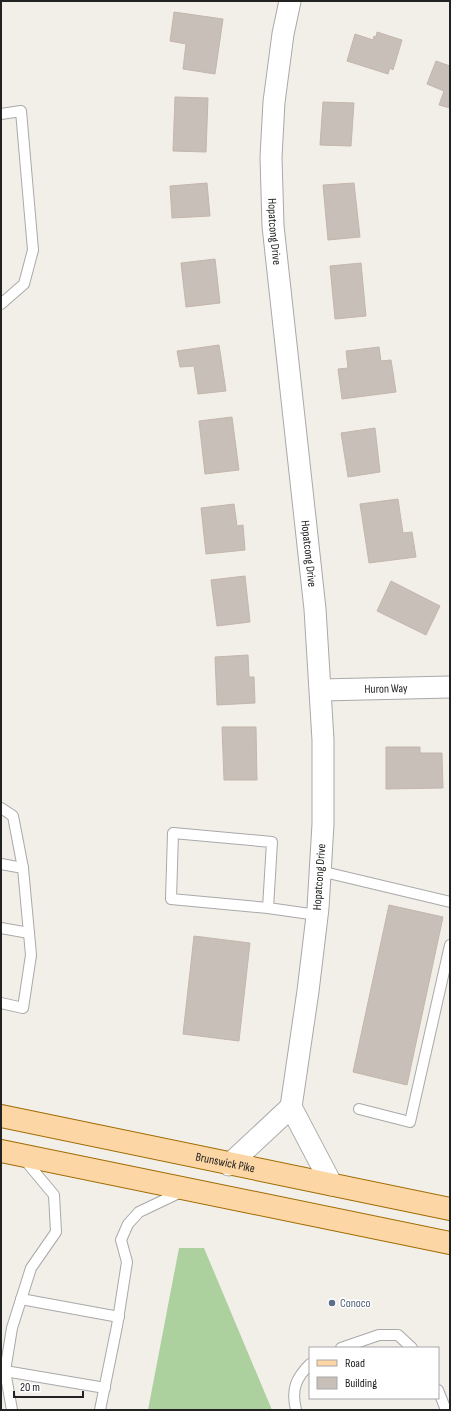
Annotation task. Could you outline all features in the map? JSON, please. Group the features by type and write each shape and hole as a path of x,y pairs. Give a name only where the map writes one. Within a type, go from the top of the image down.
{"main road":[{"name":"Brunswick Pike","path":"1,1116 228,1165 450,1209"},
{"path":"11,1153 450,1243"},
{"path":"366,1226 450,1257"}],"street":[{"name":"Hopatcong Drive","path":"290,1 283,34 274,102 271,157 273,226 315,609 321,690 323,817 317,915 308,991 291,1107"},
{"name":"Huron Way","path":"321,690 450,687"},
{"path":"228,1165 291,1107 332,1185"}],"lane":[{"path":"1,114 21,111 32,250 24,284 1,304"},
{"path":"1,808 13,816 23,868 31,955 23,1008 1,1004"},
{"path":"268,908 272,842 173,833 171,898 268,908 317,915"},
{"path":"1,864 23,868"},
{"path":"320,871 450,902"},
{"path":"1,928 28,933"},
{"path":"359,1110 410,1122 450,945"},
{"path":"11,1153 54,1195 56,1232 31,1268 12,1328 6,1371 12,1410"},
{"path":"100,1410 119,1317 127,1262 121,1240 128,1224 140,1212 187,1189"},
{"path":"21,1299 119,1317"},
{"path":"344,1347 379,1335 398,1335 411,1347"},
{"path":"296,1410 293,1400 298,1376 309,1365"},
{"path":"6,1371 105,1388"},
{"path":"439,1392 446,1410"}],"green space":[{"path":"179,1248 204,1248 272,1410 148,1410"}],"building":[{"path":"174,12 223,19 215,74 183,69 186,44 170,41"},
{"path":"377,32 402,40 393,70 390,68 388,74 347,61 355,34 373,40 374,36 376,37"},
{"path":"436,61 450,66 450,108 439,105 444,91 427,84"},
{"path":"175,97 208,98 206,152 173,151"},
{"path":"323,102 354,103 351,146 320,145"},
{"path":"207,183 210,216 172,218 170,186"},
{"path":"354,183 360,237 328,240 323,185"},
{"path":"215,259 220,303 186,307 181,263"},
{"path":"361,263 366,316 335,319 330,266"},
{"path":"219,345 226,391 198,394 194,366 180,367 177,351"},
{"path":"379,347 381,361 391,360 396,392 342,399 338,369 348,368 346,351"},
{"path":"232,417 239,470 205,474 199,421"},
{"path":"375,428 380,472 348,477 341,433"},
{"path":"398,499 403,533 412,532 416,557 369,563 360,504"},
{"path":"234,504 237,526 243,525 245,550 206,554 201,508"},
{"path":"245,576 250,622 217,626 211,580"},
{"path":"391,581 440,606 426,635 377,611"},
{"path":"248,655 249,677 254,677 255,703 217,705 215,657"},
{"path":"222,727 256,727 257,780 224,780"},
{"path":"386,747 420,747 420,753 442,753 443,788 386,789"},
{"path":"389,905 443,917 407,1085 353,1072"},
{"path":"194,936 250,943 239,1041 183,1034"}],"place":[{"name":"Conoco","path":"332,1303"}]}
